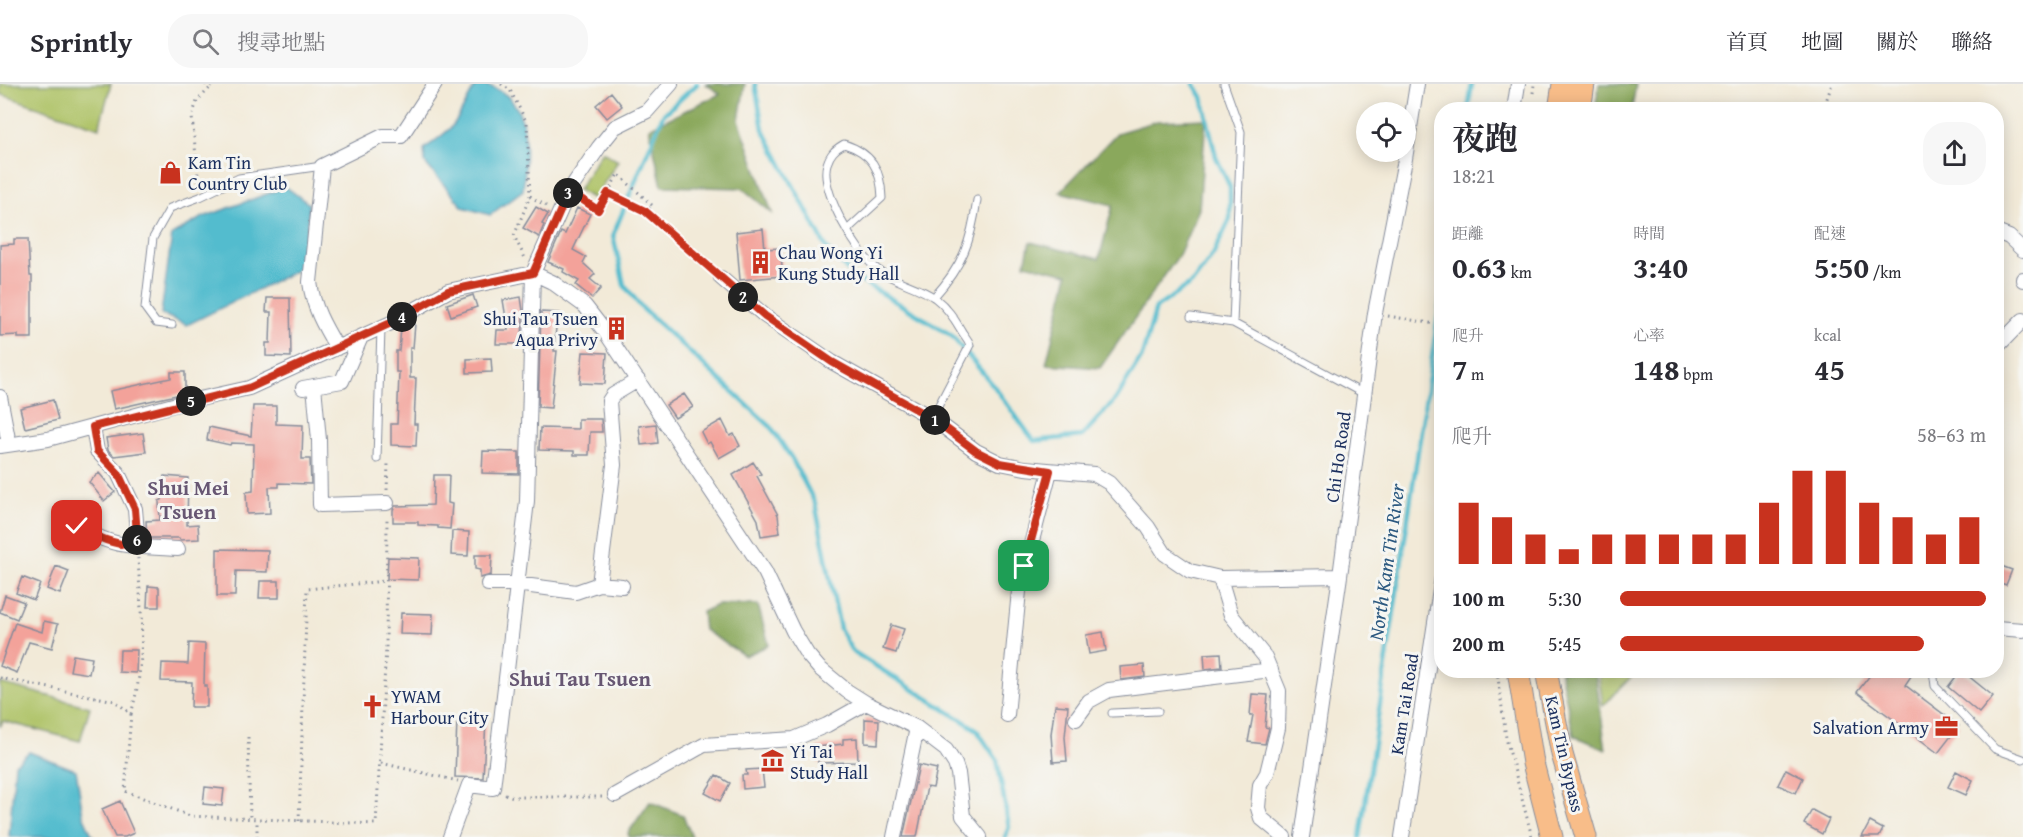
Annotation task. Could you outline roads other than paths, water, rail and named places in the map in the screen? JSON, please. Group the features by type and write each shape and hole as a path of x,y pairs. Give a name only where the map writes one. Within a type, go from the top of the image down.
{"main road":[{"path":"1560,102 1563,84"},
{"path":"1581,102 1584,84"},
{"name":"Kam Tin Bypass","path":"1519,678 1533,764 1552,837"},
{"name":"Kam Tin Bypass","path":"1548,678 1562,754 1586,837"}],"street":[{"path":"337,348 318,316 310,282 322,166 383,136 401,136 435,84"},
{"path":"450,837 469,785 493,788 527,501 533,273 569,191 615,127 647,111 671,84"},
{"name":"Chi Ho Road","path":"1302,837 1340,576 1374,313 1404,165 1417,84"},
{"path":"1515,102 1518,84"},
{"path":"2004,235 2023,250"},
{"path":"0,397 4,445 48,439 249,388 381,328 448,291 533,273 552,282 585,306 603,327 765,572 793,631 807,654 826,674 866,703 934,738 951,756 958,773 963,816 979,835"},
{"path":"721,278 765,316 832,362 932,418 976,451 1000,463 1050,471 1094,474 1109,483 1148,527 1165,554 1190,571 1220,578 1340,576"},
{"path":"2004,340 2023,320"},
{"path":"361,337 342,381 308,387 319,440 320,505 387,503"},
{"path":"599,584 614,465 609,401 613,395 638,380"},
{"path":"93,427 97,451 118,473 135,509 138,546"},
{"path":"1007,715 1019,591 1050,471"},
{"path":"63,516 105,541 119,545 178,549"},
{"path":"1220,578 1231,615 1265,657 1279,691 1278,728 1267,773 1260,785 1258,808 1261,818 1284,837"},
{"path":"488,584 516,584 576,592 599,584 622,586"},
{"name":"Kam Tai Road","path":"1402,837 1434,629"},
{"path":"2004,629 2023,630"},
{"path":"1076,719 1089,701 1109,690 1270,670"},
{"path":"615,795 704,745 794,739 828,726 866,703"},
{"path":"894,837 917,728"}],"lane":[{"path":"1224,84 1241,132 1233,323"},
{"path":"847,230 882,198 879,175 871,159 859,149 844,144 833,151 826,166 828,186 847,230 861,254 878,270 934,297 952,314 969,339 970,345 932,418"},
{"path":"172,325 156,323 145,308 153,238 170,208 200,197 239,178 322,166"},
{"path":"934,297 949,281 968,245 976,200"},
{"path":"1191,318 1233,323 1364,394"},
{"path":"377,459 381,328"},
{"path":"1934,678 1935,686 1995,749 2023,759"},
{"path":"1112,712 1158,711"}],"water":[{"path":"477,84 495,88 508,97 517,109 525,139 523,190 490,215 463,207 425,163 424,149 453,125"},
{"path":"286,187 309,204 305,263 297,270 187,325 161,314 172,235 201,218"},
{"path":"29,752 76,770 83,815 93,837 9,837 15,764"}],"waterway":[{"path":"697,84 663,115 613,235 624,285 642,308 771,427 792,459 815,503 840,629 852,651 976,729 997,760 1009,827 1005,837"},
{"path":"755,84 763,129 827,249 853,276 951,335 993,385 1034,441 1082,436 1116,399 1142,356 1156,308 1193,282 1213,255 1230,219 1230,187 1216,157 1202,97 1194,84"},
{"name":"North Kam Tin River","path":"1469,102 1472,84"},
{"name":"North Kam Tin River","path":"1360,837 1434,344"}],"place":[{"name":"Kam Tin Country Club","path":"170,172"},
{"name":"Chau Wong Yi Kung Study Hall","path":"760,262"},
{"name":"Shui Tau Tsuen Aqua Privy","path":"616,328"},
{"name":"YWAM Harbour City","path":"373,706"},
{"name":"Salvation Army","path":"1947,727"},
{"name":"Yi Tai Study Hall","path":"772,761"}],"district":[{"name":"Shui Mei Tsuen","path":"188,499"},
{"name":"Shui Tau Tsuen","path":"580,678"}]}
